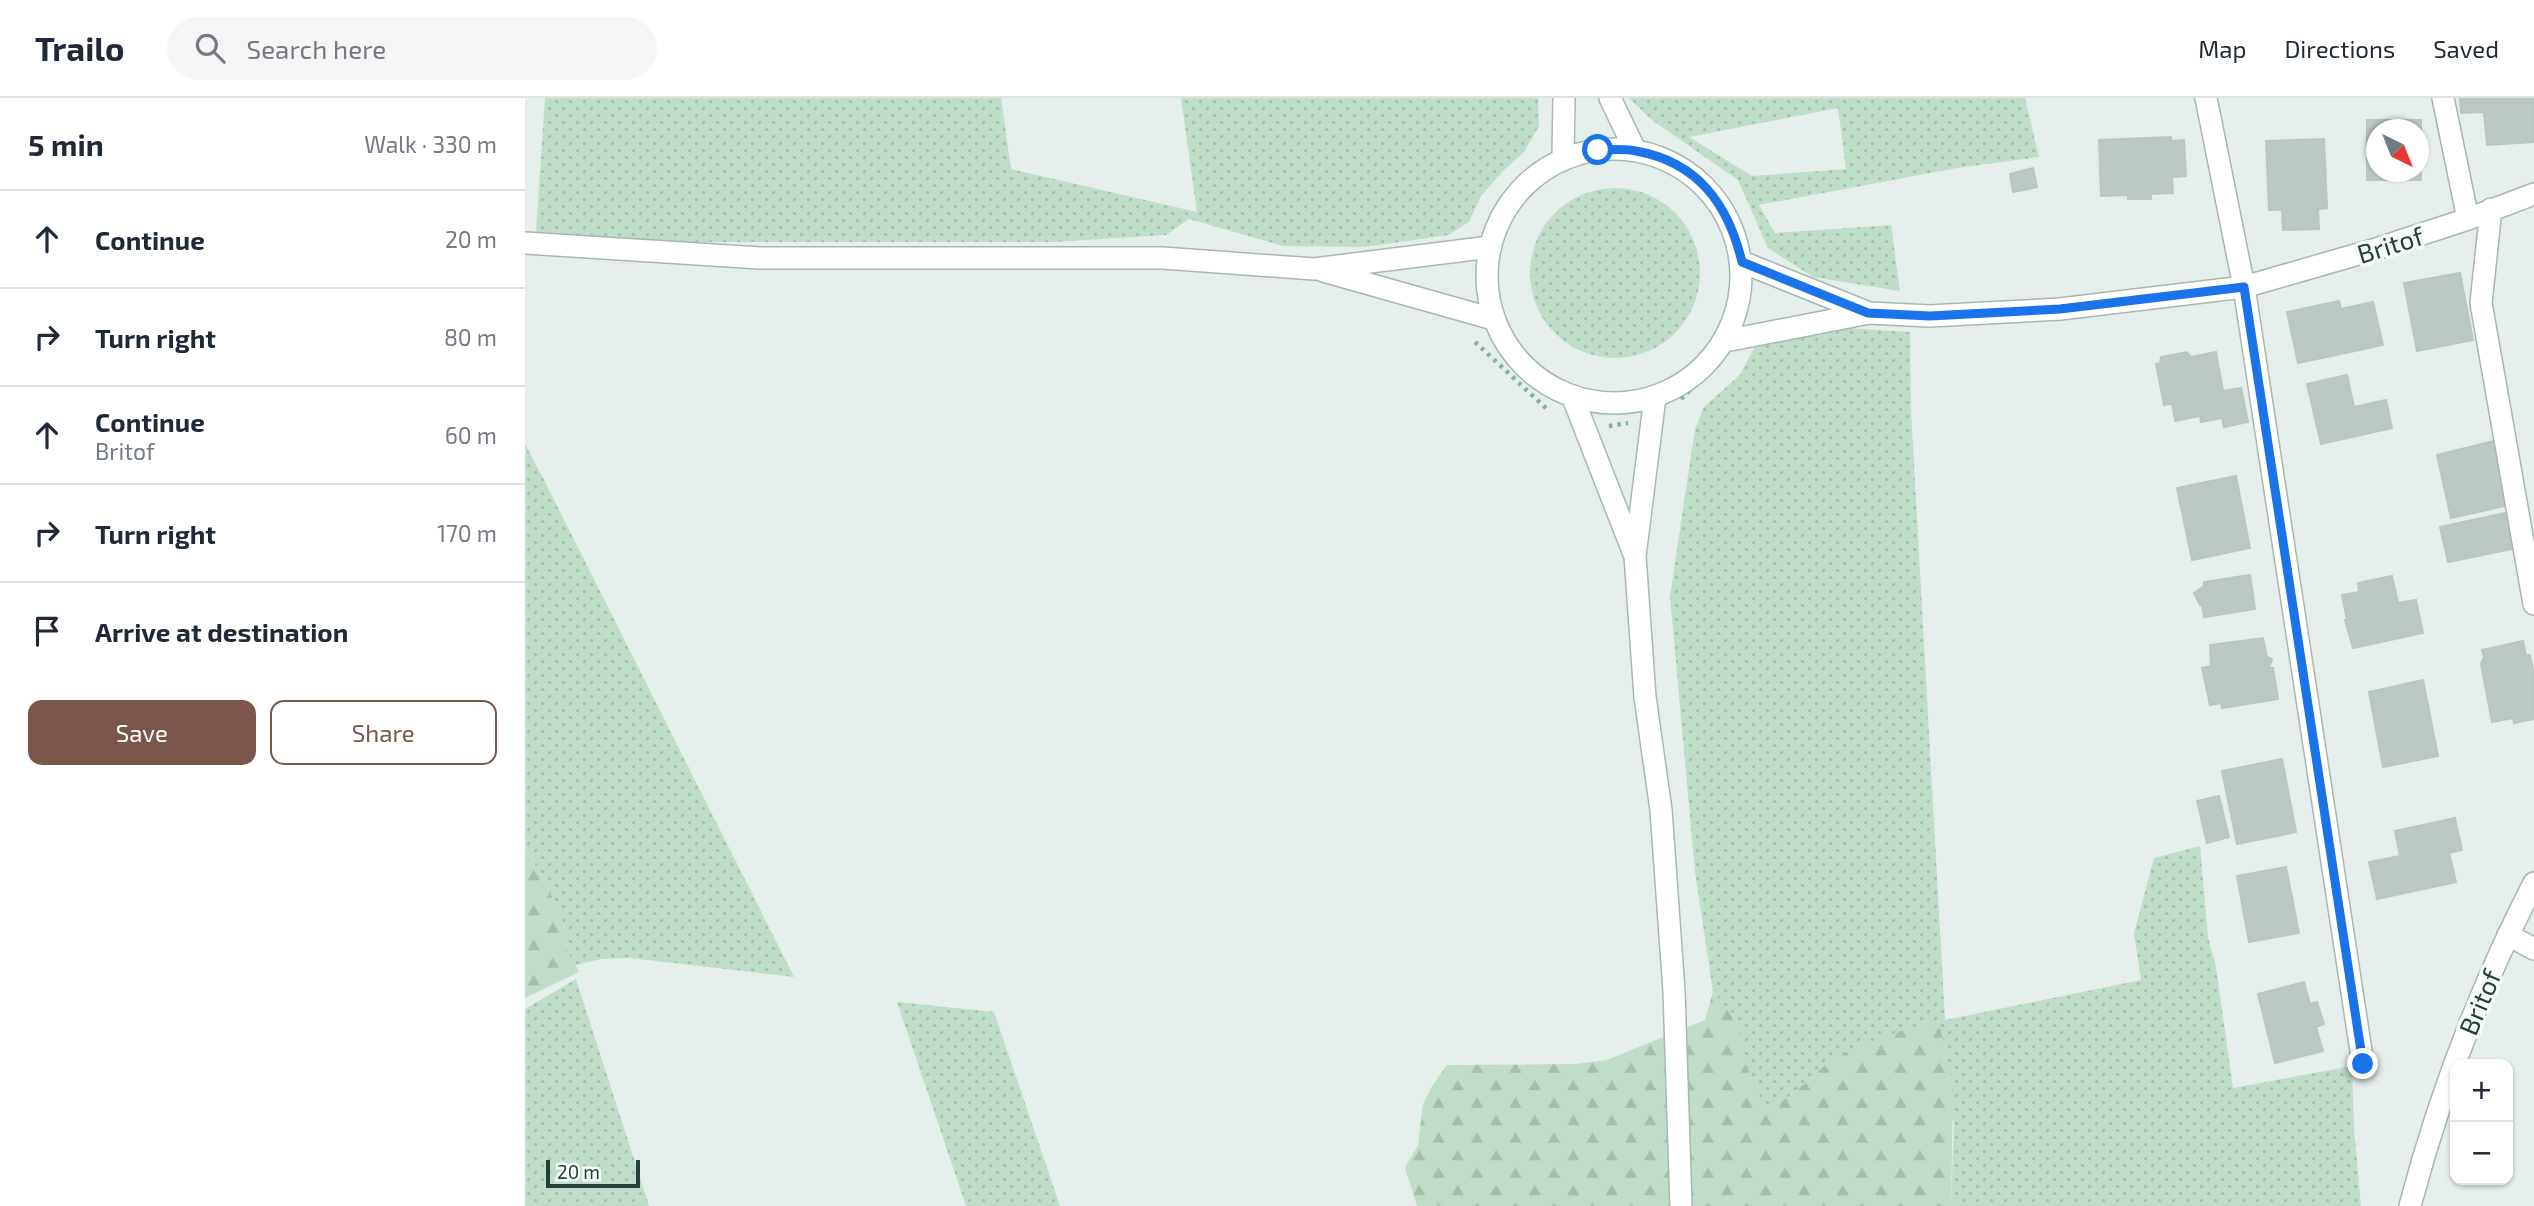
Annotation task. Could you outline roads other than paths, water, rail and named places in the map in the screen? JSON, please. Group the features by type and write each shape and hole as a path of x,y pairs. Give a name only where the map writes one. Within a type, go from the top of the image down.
{"street":[{"path":"1563,159 1564,98"},
{"path":"1610,98 1635,150"},
{"path":"2206,98 2244,287 2363,1064"},
{"path":"2443,98 2468,219"},
{"path":"1723,350 1739,303 1742,262 1735,235 1724,210 1707,188 1686,170 1661,157 1635,150 1598,150 1563,159 1530,181 1505,211 1490,247 1486,283 1493,319 1506,345 1524,368 1547,385 1573,398 1614,405 1655,397 1683,384 1723,350 1868,313"},
{"name":"Britof","path":"1868,313 1930,316 2060,309 2244,287 2468,219 2534,194"},
{"path":"2490,209 2481,303 2534,604"},
{"path":"525,243 760,258 1163,258 1314,269 1490,247"},
{"path":"1742,262 1868,313"},
{"path":"1314,269 1493,319"},
{"path":"1655,397 1635,556 1645,697 1661,810 1674,991 1681,1206"},
{"path":"1573,398 1635,556"},
{"name":"Britof","path":"2410,1206 2433,1122 2472,1014 2534,883"},
{"path":"2508,935 2534,949"}]}
